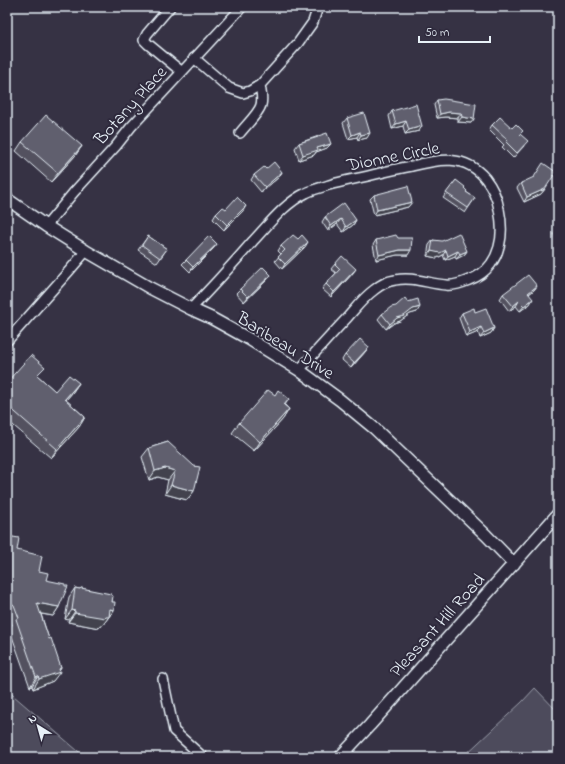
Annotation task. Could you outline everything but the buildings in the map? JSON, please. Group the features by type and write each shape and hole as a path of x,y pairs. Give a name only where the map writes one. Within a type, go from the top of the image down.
{"street":[{"path":"170,7 147,34 144,40 182,72"},
{"name":"Botany Place","path":"46,226 131,127 242,7"},
{"path":"194,58 229,88 242,93 250,91 260,85 298,43 313,22 318,7"},
{"path":"240,132 261,105 262,97 260,85"},
{"name":"Dionne Circle","path":"191,309 281,212 307,192 338,183 431,161 457,161 467,164 484,176 495,195 501,215 501,243 490,266 478,277 456,285 447,285 408,278 382,284 374,289 300,370"},
{"name":"Baribeau Drive","path":"7,199 86,251 150,288 211,318 249,339 300,370 374,428 486,535 514,564"},
{"path":"7,340 86,251"},
{"name":"Pleasant Hill Road","path":"340,757 558,514"},
{"path":"163,678 174,731 203,757"}],"shaded area":[{"path":"535,688 558,712 558,757 463,757 522,702"},
{"path":"7,690 85,757 7,757"}]}
